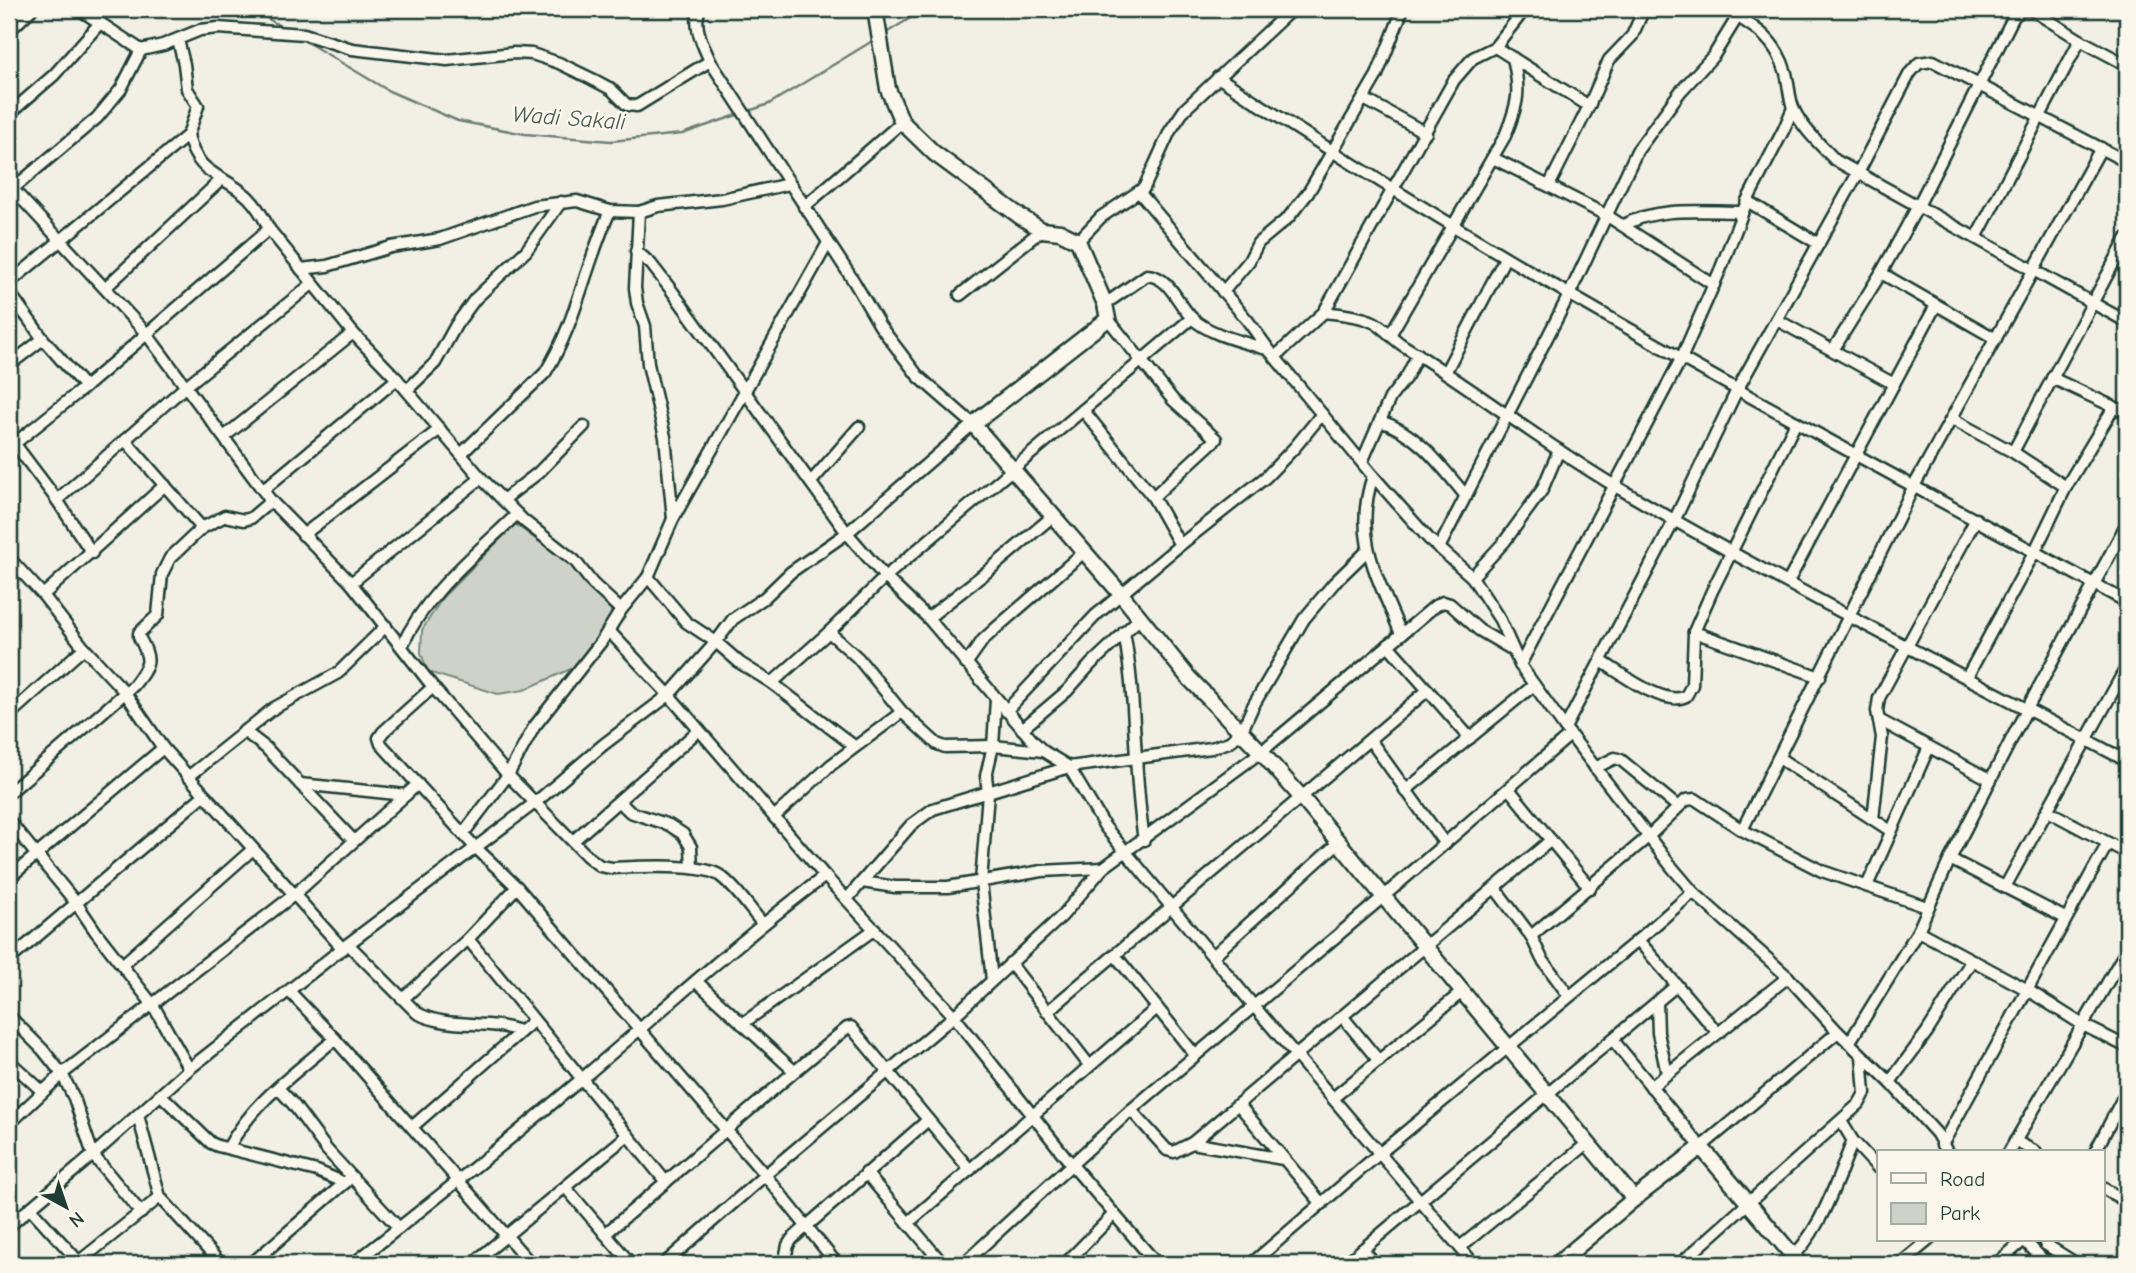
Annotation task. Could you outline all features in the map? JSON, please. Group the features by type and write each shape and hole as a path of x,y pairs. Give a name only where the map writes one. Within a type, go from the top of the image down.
{"street":[{"path":"9,31 32,9"},
{"path":"79,9 141,50"},
{"path":"700,9 697,13 699,37 710,61 880,327 918,376 974,424 1195,684 1302,797 1634,1199"},
{"path":"875,9 888,89 902,122 934,153 1021,217 1042,230 1060,232 1078,241 1107,311 1141,361 1181,408 1216,439 1153,497"},
{"path":"1078,241 1101,217 1148,183 1170,131 1185,109 1292,9"},
{"path":"1223,292 1249,261 1258,243 1297,207 1334,153 1388,50 1403,9"},
{"path":"1272,354 1324,312 1454,80 1473,58 1495,47 1524,9"},
{"path":"1549,186 1609,60 1632,36 1644,9"},
{"path":"1725,9 1769,39 1779,52 1793,108 1816,141 1835,160 2127,322"},
{"path":"1833,350 1881,273 1918,206 2014,16 2023,9 2032,10 2127,65"},
{"path":"1439,548 1569,295 1637,151 1680,92 1714,55 1738,16"},
{"path":"9,114 54,75 100,23"},
{"path":"710,61 637,106 627,105 611,89 581,73 532,54 514,53 447,60 352,48 304,34 277,30 207,29 141,50 121,89 97,118 10,189 146,333 271,501 351,583 433,687 508,775 573,841 600,866 692,869 716,873 727,881 762,923"},
{"path":"9,283 188,135 198,106 187,89 178,40"},
{"path":"1976,238 2080,40"},
{"path":"1495,47 1589,106"},
{"path":"1390,335 1493,158 1514,116 1519,92 1513,58"},
{"path":"963,1264 1131,1110 1509,789 1567,731 1737,390 1858,173 1910,73 1919,63 1933,61 2127,162"},
{"path":"1218,77 1451,226 1569,295 1737,390 2127,601"},
{"path":"1364,99 1426,133"},
{"path":"1520,665 1682,359 1742,212 1793,108"},
{"path":"804,207 902,122"},
{"path":"188,135 199,162 207,172 249,198 312,284 481,478 517,514 575,561 593,584 621,610"},
{"path":"1742,830 1914,486 2101,148"},
{"path":"1493,158 1624,225 1714,285"},
{"path":"105,288 222,179"},
{"path":"301,270 327,267 391,247 440,239 505,215 561,202 577,201 610,211 639,212 658,206 722,199 789,184"},
{"path":"1139,192 1373,476 1439,548 1472,577 1496,612 1520,665 1534,685 1595,768 1693,892 1788,977 1838,1032 1890,1082 1937,1134 1945,1148"},
{"path":"1747,201 1819,244"},
{"path":"407,390 435,363 456,325 475,299 526,251 561,202"},
{"path":"461,454 545,373 553,361 610,211"},
{"path":"639,212 636,295 645,326 650,374 665,437 673,519"},
{"path":"1624,225 1638,217 1655,214 1742,212"},
{"path":"92,553 57,500 11,445 85,387 270,229"},
{"path":"960,295 1042,230"},
{"path":"2013,452 2127,238"},
{"path":"463,834 508,775 534,727 648,577 673,519 828,243"},
{"path":"636,251 651,264 672,291 847,533 885,577 928,618 1022,729 1043,751 1069,766 1095,813 1253,1005 1474,1264"},
{"path":"1446,371 1505,258"},
{"path":"1881,273 1996,339"},
{"path":"9,1226 189,1069 536,802 603,745 669,695 733,619 764,598 791,572 847,533 1147,275 1155,275 1164,281 1192,318 1210,330 1272,354"},
{"path":"57,500 186,386 312,284"},
{"path":"9,292 43,339 85,387"},
{"path":"1788,582 1936,305"},
{"path":"1324,312 1369,320 1614,486 1850,616 2127,761"},
{"path":"772,683 885,577 1192,318"},
{"path":"1777,320 1894,384"},
{"path":"224,437 353,333"},
{"path":"9,365 43,339"},
{"path":"1362,462 1390,398 1418,354"},
{"path":"2052,378 2127,413"},
{"path":"263,490 397,379"},
{"path":"1967,677 2066,487 2114,407"},
{"path":"1083,410 1153,497 1180,545"},
{"path":"1006,711 1096,615 1266,477 1322,414"},
{"path":"1952,419 2013,452 2066,487"},
{"path":"1380,421 1394,425 1419,443 1466,496"},
{"path":"1601,661 1652,692 1675,700 1681,699 1690,691 1694,632 1731,551 1796,422"},
{"path":"503,500 538,473 584,426"},
{"path":"811,482 859,427"},
{"path":"303,536 440,429"},
{"path":"125,440 202,528"},
{"path":"1472,577 1505,541 1542,490 1559,450"},
{"path":"1373,476 1364,509 1367,551 1401,634"},
{"path":"351,583 481,478"},
{"path":"43,595 165,485"},
{"path":"9,793 134,685 148,667 148,657 139,633 158,615 160,582 166,566 202,528 225,516 244,520 251,518 271,501"},
{"path":"402,646 410,627 436,595 517,514"},
{"path":"928,618 1054,516"},
{"path":"1873,819 1882,737 1877,710 1879,698 1976,519"},
{"path":"1849,1043 1918,931 1951,859 2027,709 2127,523"},
{"path":"848,899 920,816 933,809 1069,766 1211,748 1229,742 1241,733 1259,695 1304,619 1334,583 1367,551"},
{"path":"966,664 995,629 1084,552"},
{"path":"9,558 43,595 84,648 124,691 163,748 204,795 295,894 417,1013 427,1019 498,1025 520,1031"},
{"path":"648,577 685,622 772,683 854,746"},
{"path":"664,1264 954,1016 1062,916 1103,869 1261,752 1443,602 1450,604 1479,630 1513,650"},
{"path":"1022,729 1067,691 1140,618"},
{"path":"188,776 274,708 338,673 386,626"},
{"path":"609,631 669,695 825,876 954,1016 1072,1165 1157,1264"},
{"path":"829,632 858,658 902,712 937,744 1043,751"},
{"path":"1124,632 1132,678 1137,797 1144,840"},
{"path":"1694,632 1820,677"},
{"path":"1388,645 1470,738"},
{"path":"9,715 84,648"},
{"path":"2005,887 2127,666"},
{"path":"1405,790 1534,685"},
{"path":"433,687 379,738 381,744 475,847 517,887 765,1175 837,1264"},
{"path":"1047,1012 1429,690"},
{"path":"992,980 981,882 988,793 986,776 993,746 996,699"},
{"path":"774,817 854,746 902,712"},
{"path":"1879,720 1991,780"},
{"path":"573,841 699,730"},
{"path":"244,731 266,748 354,841"},
{"path":"1370,740 1445,844"},
{"path":"1867,886 1929,747"},
{"path":"9,878 163,748"},
{"path":"1595,768 1615,758 1621,760 1678,807"},
{"path":"1779,758 1891,831"},
{"path":"300,784 406,795"},
{"path":"9,1124 62,1074 295,894 418,784"},
{"path":"1509,789 1590,888"},
{"path":"9,960 204,795"},
{"path":"1531,936 1590,888 1686,800 1695,799 1742,830 1822,871 1927,908"},
{"path":"619,801 638,816 669,825 683,834 691,847 692,869"},
{"path":"2048,811 2127,853"},
{"path":"9,821 77,904 153,1005 189,1069"},
{"path":"1131,1110 1167,1150 1174,1153 1192,1143 1551,840"},
{"path":"1213,956 1339,842"},
{"path":"1945,1148 2026,989 2108,843"},
{"path":"122,965 253,849"},
{"path":"1951,859 2065,918"},
{"path":"862,882 895,887 931,887 981,882 1042,871 1103,869"},
{"path":"353,1264 582,1079 762,923 825,876"},
{"path":"404,998 468,939 517,887"},
{"path":"1495,888 1531,936 1542,959 1569,996"},
{"path":"1257,1263 1380,1153 1693,892"},
{"path":"742,1024 875,929"},
{"path":"1918,931 2026,989 2083,1025 2127,1048"},
{"path":"468,939 666,1182"},
{"path":"1638,940 1718,1033"},
{"path":"2010,1150 2127,951"},
{"path":"1115,955 1195,1055"},
{"path":"1890,1082 1927,1032 1972,960"},
{"path":"1010,963 1089,1065"},
{"path":"1651,1087 1788,977"},
{"path":"696,981 794,1071"},
{"path":"1345,1264 1677,985"},
{"path":"289,991 335,1039 531,1264"},
{"path":"1333,1098 1462,992"},
{"path":"1657,1003 1658,1032 1667,1073"},
{"path":"908,1223 1157,1008"},
{"path":"1342,1016 1379,1060"},
{"path":"10,1019 43,1050 62,1074 74,1098 93,1155 141,1213"},
{"path":"412,1127 533,1021"},
{"path":"605,1234 794,1071 851,1027 970,1170"},
{"path":"1567,1261 1634,1199 1701,1147 1838,1032"},
{"path":"228,1148 247,1117 335,1039"},
{"path":"1613,1040 1749,1204 1793,1262 1813,1231 1853,1141"},
{"path":"1680,1264 1863,1099 1862,1056"},
{"path":"9,1061 42,1091"},
{"path":"278,1088 349,1179 399,1228"},
{"path":"2096,1150 2127,1090"},
{"path":"160,1094 211,1143 349,1179"},
{"path":"1238,1104 1322,1204"},
{"path":"138,1115 160,1197 221,1264"},
{"path":"784,1264 788,1245 805,1226 928,1119"},
{"path":"1841,1121 1853,1141 1877,1168"},
{"path":"472,1264 628,1135"},
{"path":"2015,1141 2032,1150"},
{"path":"1192,1143 1283,1159"},
{"path":"1460,1247 1588,1143"},
{"path":"866,1173 943,1264"},
{"path":"251,1264 349,1179"},
{"path":"566,1188 631,1264"},
{"path":"2104,1189 2127,1202"},
{"path":"31,1209 78,1263 160,1197"},
{"path":"1065,1264 1114,1214"},
{"path":"1900,1264 1927,1242"},
{"path":"1996,1264 2022,1242"},
{"path":"2026,1242 2047,1264"},
{"path":"2039,1255 2046,1242 2077,1264"},
{"path":"1363,1249 1376,1264"}],"green space":[{"path":"515,524 574,567 611,610 611,623 573,668 524,690 498,694 428,672 421,653 422,630 443,597"}],"waterway":[{"name":"Wadi Sakali","path":"252,9 285,29"},
{"name":"Wadi Sakali","path":"886,33 925,9"},
{"name":"Wadi Sakali","path":"300,38 389,91 458,121 525,134 611,141 682,134 740,114"},
{"name":"Wadi Sakali","path":"746,112 769,104 874,40"}]}
